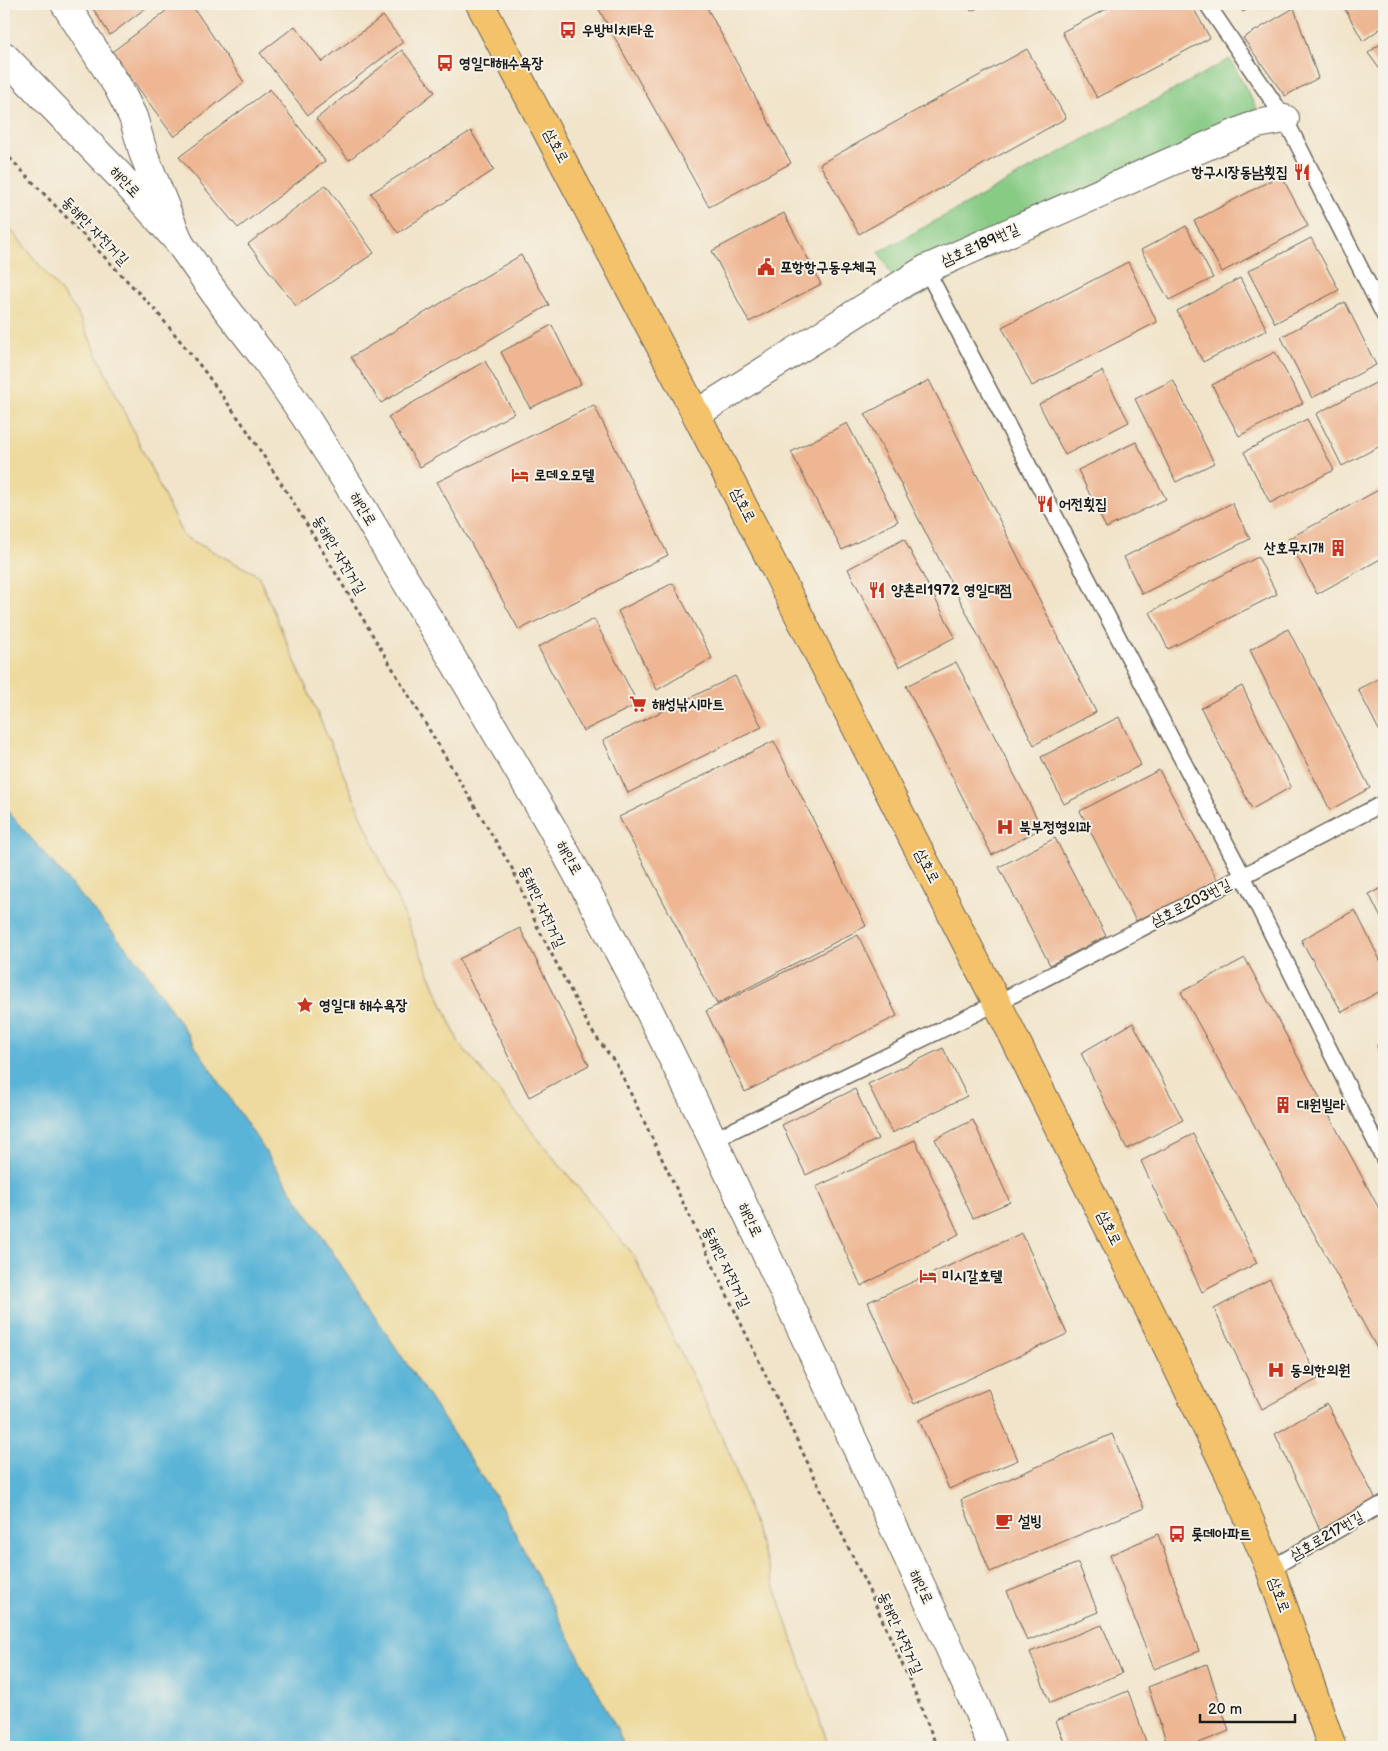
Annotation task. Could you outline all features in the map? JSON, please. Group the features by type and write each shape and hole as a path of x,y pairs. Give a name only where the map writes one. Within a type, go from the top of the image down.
{"main road":[{"name":"삼호로","path":"480,4 696,414 997,1003 1235,1486 1270,1570 1332,1747"}],"street":[{"path":"65,4 122,94 133,117 144,155 178,241"},
{"name":"해안로","path":"4,56 119,175 178,241 221,302 267,361 304,414 348,484 551,826 641,994 713,1140 937,1620 992,1747"},
{"name":"삼호로189번길","path":"696,414 926,269 1257,124 1284,119"}],"lane":[{"path":"1207,4 1284,119 1384,315"},
{"path":"926,269 1243,876 1384,1159"},
{"name":"삼호로203번길","path":"713,1140 997,1003 1384,803"},
{"name":"삼호로217번길","path":"1270,1570 1384,1503"}],"path":[{"name":"동해안 자전거길","path":"4,152 156,311 202,368 245,427 296,505 513,870 537,926 591,1030 617,1065 873,1599 913,1688 936,1747"}],"green space":[{"path":"1230,59 1257,109 907,303 879,252"}],"sand":[{"name":"영일대 해수욕장","path":"4,221 77,312 183,536 258,575 459,1043 632,1253 729,1451 829,1747 626,1747 500,1504 142,966 4,807"}],"water":[{"path":"4,807 142,966 500,1504 626,1747 4,1747"}],"building":[{"path":"90,4 151,4 110,35"},
{"path":"175,4 191,4 244,82 174,137 112,52"},
{"path":"596,4 705,4 791,163 709,207"},
{"path":"967,4 986,4 971,11"},
{"path":"1116,4 1191,4 1210,38 1097,98 1062,32"},
{"path":"1238,4 1256,4 1243,12"},
{"path":"1342,4 1384,4 1384,26 1363,41"},
{"path":"1294,8 1318,78 1285,96 1243,38"},
{"path":"383,16 403,42 308,115 260,53 295,26 322,62"},
{"path":"1384,41 1384,75 1368,53"},
{"path":"1027,49 1066,118 859,234 820,164"},
{"path":"402,50 435,92 349,160 316,119"},
{"path":"270,89 325,161 238,228 179,157"},
{"path":"471,131 494,170 398,233 371,193"},
{"path":"1281,175 1308,226 1222,272 1194,221"},
{"path":"326,185 374,253 296,306 248,244"},
{"name":"포항항구동우체국","path":"784,213 821,284 749,322 712,251"},
{"path":"1186,226 1213,278 1169,300 1141,250"},
{"path":"1311,238 1339,290 1275,323 1248,271"},
{"path":"521,255 549,305 381,403 351,357"},
{"path":"1128,262 1157,322 1032,386 1002,327"},
{"path":"1240,278 1267,330 1203,362 1177,311"},
{"path":"1345,302 1376,365 1312,398 1281,337"},
{"path":"552,325 581,384 530,408 501,352"},
{"path":"1275,352 1303,403 1239,436 1212,385"},
{"path":"485,361 514,413 420,467 388,417"},
{"path":"1102,371 1129,422 1065,455 1039,404"},
{"path":"929,380 1096,712 1034,745 865,414"},
{"path":"1173,380 1214,463 1176,482 1135,399"},
{"path":"1379,381 1384,391 1384,444 1342,466 1316,414"},
{"path":"594,405 668,555 519,630 437,482"},
{"path":"1307,419 1334,470 1270,503 1244,452"},
{"path":"847,423 898,521 842,550 791,452"},
{"path":"1136,442 1166,499 1106,528 1078,470"},
{"name":"산호무지개","path":"1384,487 1384,557 1317,594 1288,539"},
{"path":"1232,503 1250,539 1142,594 1124,557"},
{"path":"904,539 955,637 899,667 848,569"},
{"path":"1258,557 1277,594 1168,649 1150,612"},
{"path":"673,583 712,658 657,690 618,611"},
{"path":"594,619 638,704 583,731 538,647"},
{"path":"1288,629 1370,788 1330,810 1250,650"},
{"path":"956,662 1042,828 992,855 906,686"},
{"path":"735,676 762,727 628,793 603,740"},
{"path":"1384,676 1384,740 1358,689"},
{"path":"1242,686 1291,787 1252,809 1201,708"},
{"path":"1119,717 1141,765 1064,804 1041,757"},
{"path":"774,741 866,926 717,1004 619,817"},
{"path":"1159,770 1218,881 1136,921 1080,811"},
{"path":"1055,838 1106,936 1050,965 999,867"},
{"path":"1384,887 1384,924 1369,894"},
{"path":"1355,910 1384,968 1384,989 1342,1012 1301,940"},
{"path":"520,928 589,1065 529,1097 459,959"},
{"path":"858,935 897,1016 745,1092 706,1011"},
{"name":"대원빌라","path":"1245,958 1384,1218 1384,1361 1181,992"},
{"path":"1133,1023 1183,1120 1127,1149 1081,1053"},
{"path":"1384,1042 1384,1060 1377,1046"},
{"path":"943,1048 967,1096 892,1133 868,1084"},
{"path":"855,1089 878,1139 806,1175 782,1125"},
{"path":"973,1120 1010,1202 973,1218 935,1139"},
{"path":"1193,1134 1257,1263 1202,1292 1141,1161"},
{"path":"915,1140 959,1234 861,1286 816,1187"},
{"path":"1022,1233 1067,1334 914,1404 868,1302"},
{"path":"1270,1279 1318,1379 1262,1409 1214,1309"},
{"path":"988,1389 1018,1460 949,1489 919,1420"},
{"path":"1327,1404 1376,1500 1320,1530 1275,1434"},
{"path":"1112,1434 1144,1508 990,1572 961,1500"},
{"path":"1158,1534 1199,1651 1154,1669 1110,1555"},
{"path":"1078,1563 1098,1612 1027,1641 1007,1591"},
{"path":"1102,1625 1122,1673 1050,1703 1030,1652"},
{"path":"1207,1664 1229,1731 1189,1747 1168,1747 1148,1687"},
{"path":"1128,1691 1148,1747 1066,1747 1056,1721"}],"place":[{"name":"우방비치타운","path":"568,30"},
{"name":"영일대해수욕장","path":"445,63"},
{"name":"항구시장동남횟집","path":"1302,172"},
{"name":"포항항구동우체국","path":"766,267"},
{"name":"로데오모텔","path":"520,475"},
{"name":"어전횟집","path":"1045,504"},
{"name":"산호무지개","path":"1338,548"},
{"name":"양촌리1972 영일대점","path":"877,590"},
{"name":"해성낚시마트","path":"638,704"},
{"name":"북부정형외과","path":"1005,827"},
{"name":"영일대 해수욕장","path":"305,1005"},
{"name":"대원빌라","path":"1283,1105"},
{"name":"미시갈호텔","path":"928,1276"},
{"name":"동의한의원","path":"1276,1370"},
{"name":"설빙","path":"1004,1521"},
{"name":"롯데아파트","path":"1177,1534"}]}
